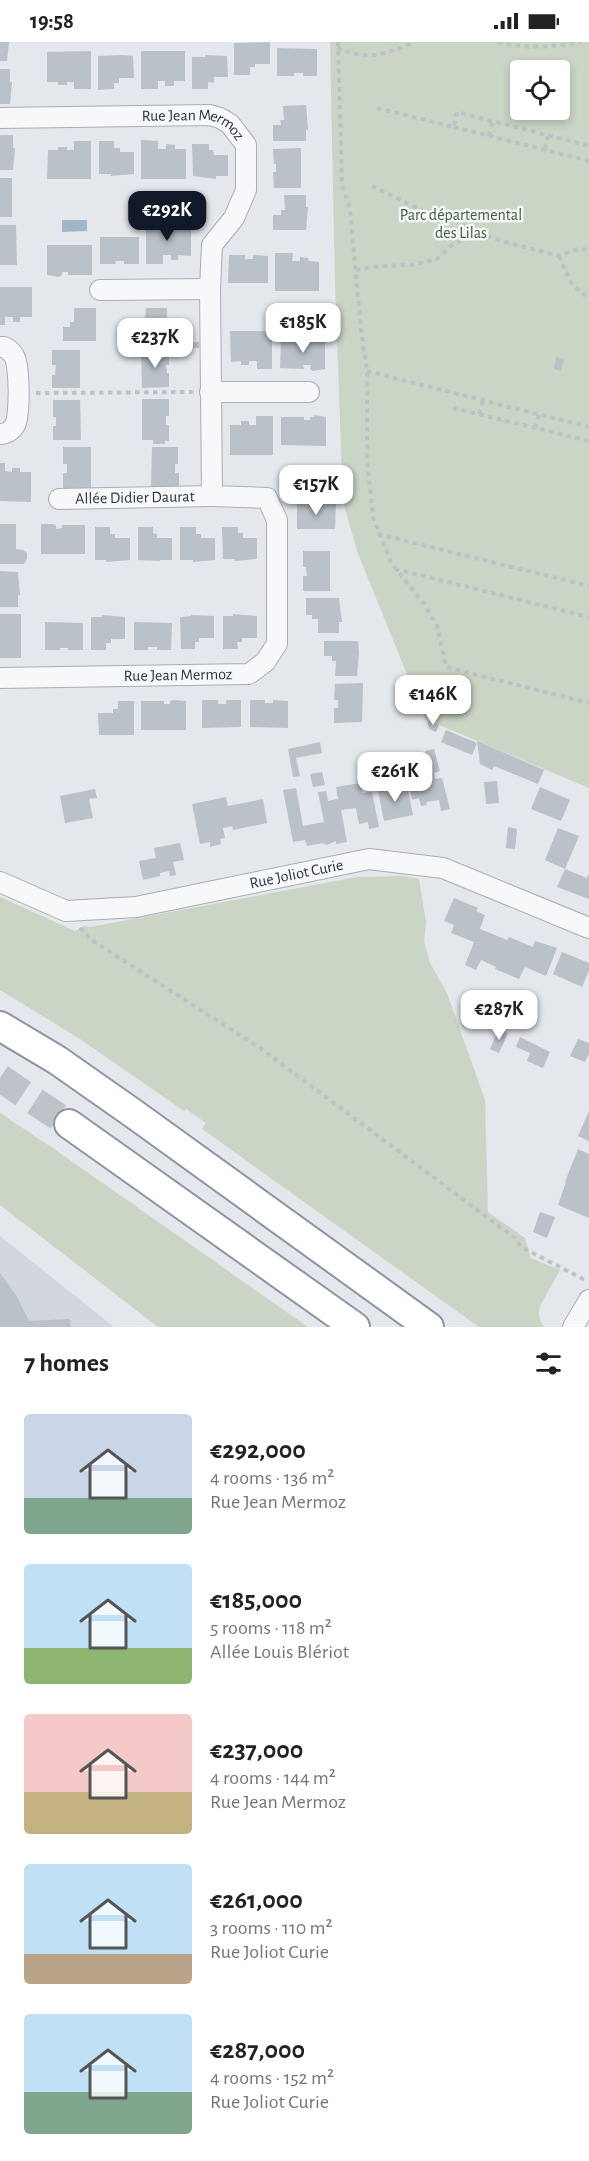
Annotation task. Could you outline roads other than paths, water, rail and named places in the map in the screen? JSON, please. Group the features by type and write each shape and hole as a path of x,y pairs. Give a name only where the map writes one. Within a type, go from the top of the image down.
{"highway":[{"path":"0,1026 57,1060 124,1107 429,1327"},
{"path":"69,1124 355,1327"}],"street":[{"name":"Rue Jean Mermoz","path":"0,118 210,115 220,117 230,124 246,145 246,190 234,218 212,245 210,289 212,496 267,498 277,520 277,644 265,662 249,674 0,678"},
{"path":"100,290 210,289"},
{"path":"0,347 14,354 18,364 18,419 7,434 0,434"},
{"path":"210,392 309,392"},
{"name":"Allée Didier Daurat","path":"59,499 212,496"},
{"name":"Rue Joliot Curie","path":"0,882 66,911 136,907 369,859 443,868 589,928"},
{"path":"573,1327 589,1300"}],"water":[{"path":"62,220 87,220 87,231 62,232"}],"tunnel":[{"path":"0,1078 69,1124"}],"park label":[{"name":"Parc départemental des Lilas","path":"461,224"}]}
